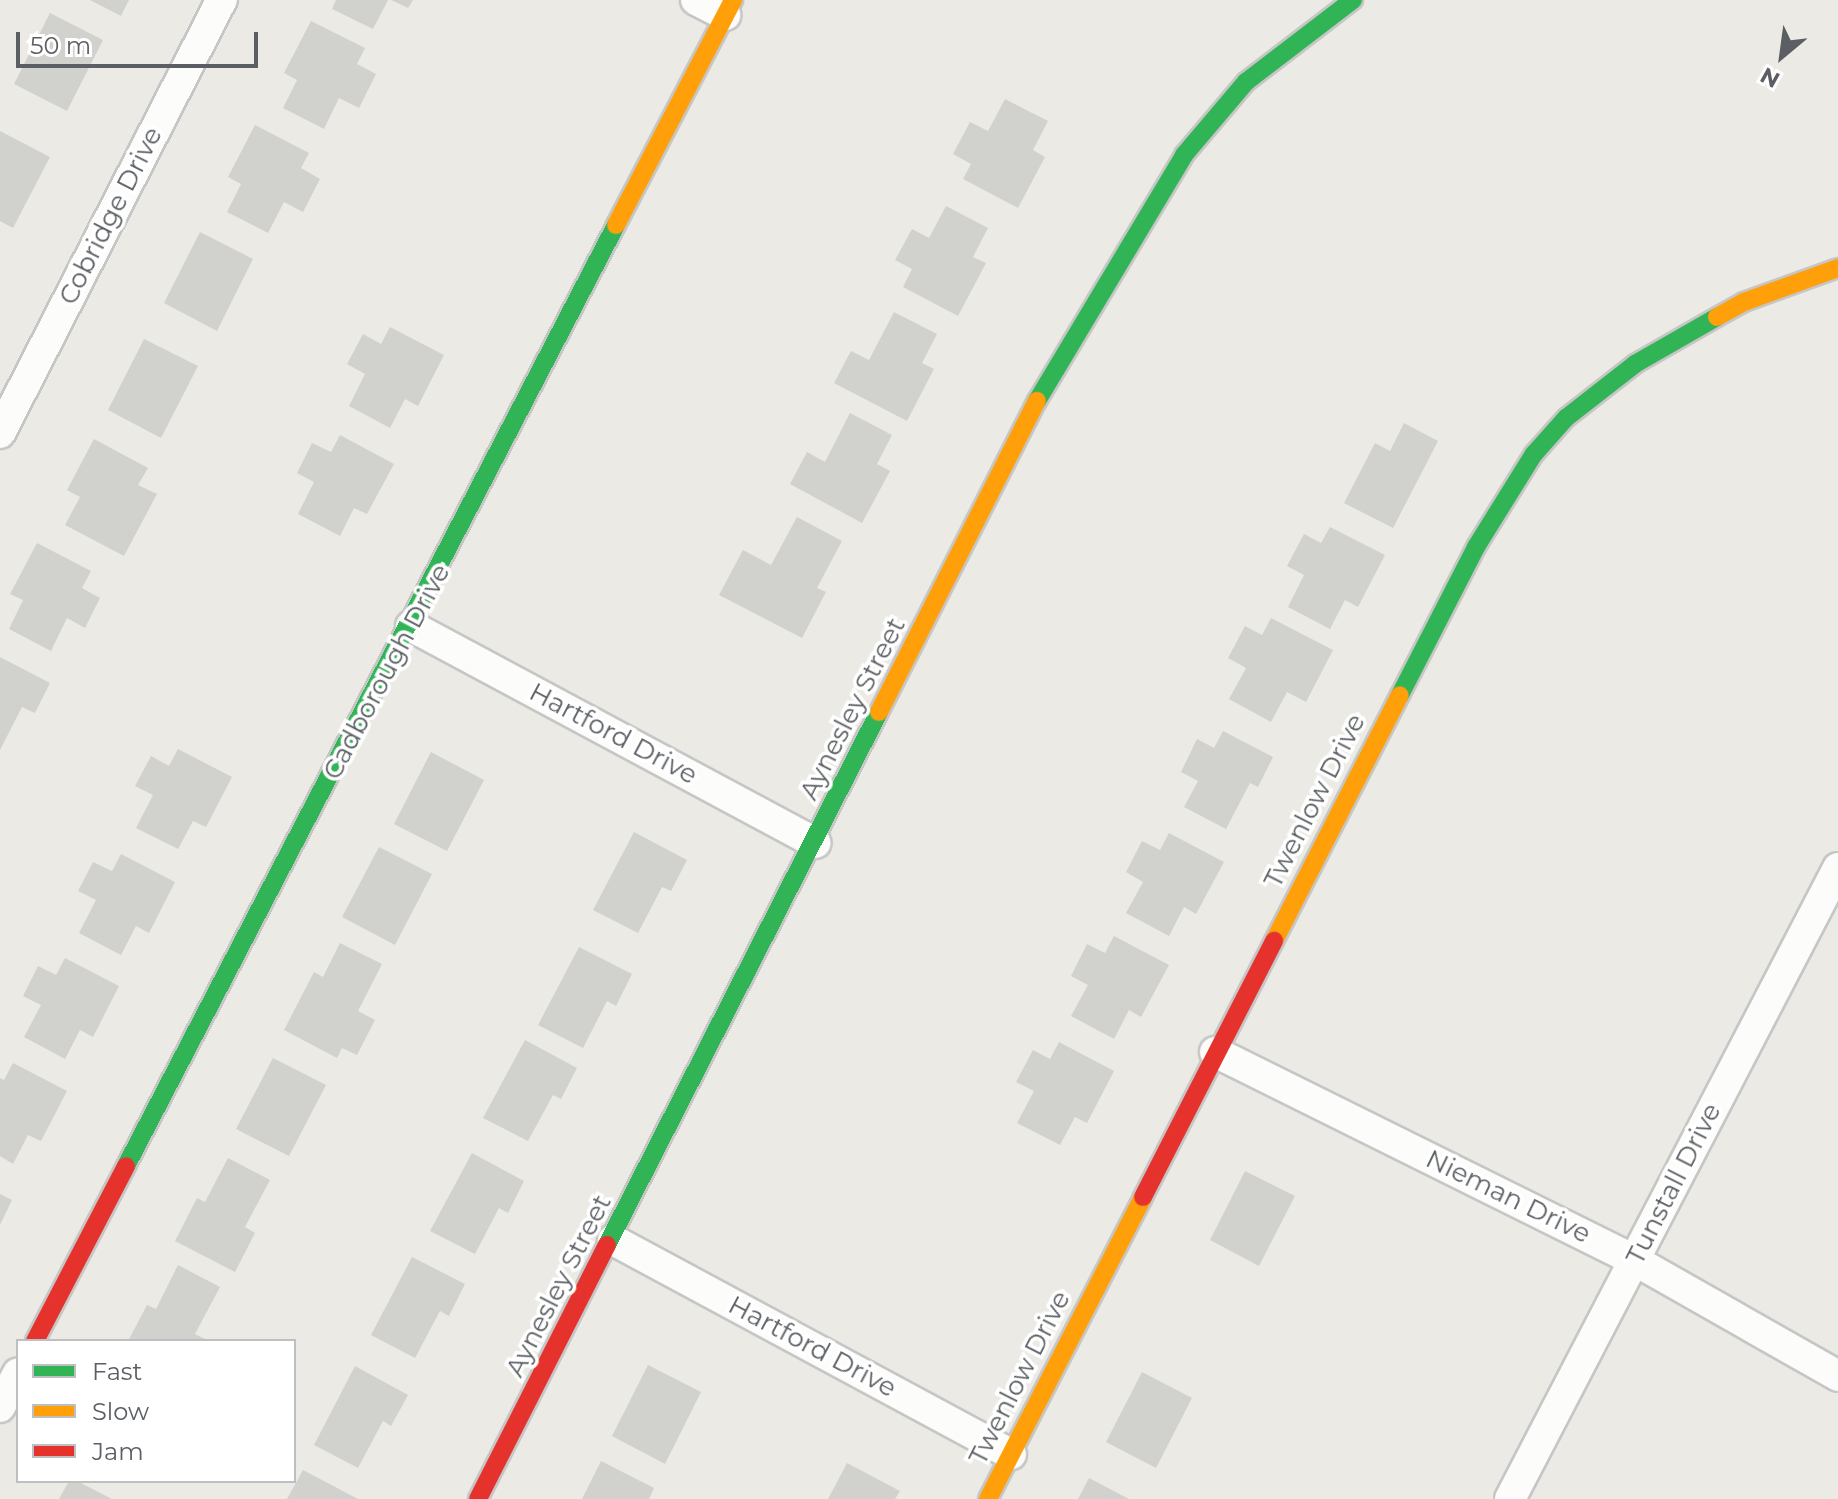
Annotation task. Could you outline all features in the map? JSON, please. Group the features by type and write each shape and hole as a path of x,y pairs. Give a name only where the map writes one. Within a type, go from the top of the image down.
{"street":[{"name":"Cobridge Drive","path":"0,433 222,0"},
{"path":"696,0 729,7"},
{"name":"Aynesley Street","path":"478,1499 613,1240 1060,356 1139,221 1184,155 1246,82 1353,0"},
{"name":"Cadborough Drive","path":"36,1339 411,626 729,7"},
{"name":"Twenlow Drive","path":"988,1499 1476,547 1534,454 1566,418 1635,364 1744,302 1838,268"},
{"name":"Hartford Drive","path":"411,626 815,843"},
{"name":"Tunstall Drive","path":"1510,1499 1838,868"},
{"name":"Nieman Drive","path":"1215,1052 1634,1260 1838,1376"},
{"name":"Hartford Drive","path":"613,1240 1011,1454"},
{"path":"0,1407 16,1377"}],"building":[{"path":"90,0 129,0 121,16"},
{"path":"336,0 388,0 373,29 332,9"},
{"path":"391,0 413,0 408,8"},
{"path":"50,13 103,40 67,111 14,84"},
{"path":"311,21 365,48 357,64 376,74 359,108 339,98 324,129 283,108 297,80 284,73"},
{"path":"1005,99 1048,121 1033,150 1045,157 1018,208 963,179 971,164 953,154 970,122 988,131"},
{"path":"255,125 309,153 301,168 320,179 303,212 284,202 268,233 227,212 241,184 228,177"},
{"path":"0,131 50,157 13,228 0,221"},
{"path":"946,206 988,228 973,257 986,263 958,316 903,287 912,269 895,260 912,229 929,238"},
{"path":"200,232 253,259 217,331 164,303"},
{"path":"894,312 937,334 922,363 934,369 907,421 834,383 851,351 869,360"},
{"path":"390,327 444,355 418,406 405,399 390,428 349,406 365,374 347,364 363,334 381,344"},
{"path":"144,339 198,366 161,438 108,410"},
{"path":"850,413 892,435 877,464 890,471 862,523 790,484 807,452 825,462"},
{"path":"1404,423 1438,441 1393,528 1344,503 1375,443 1390,451"},
{"path":"340,435 394,464 367,514 354,508 340,536 298,514 314,482 297,473 312,443 331,452"},
{"path":"94,439 148,468 138,485 157,494 124,556 65,525 80,497 67,490"},
{"path":"797,517 842,541 817,588 826,592 802,638 719,595 743,550 771,565"},
{"path":"1330,527 1385,555 1358,607 1345,600 1330,629 1288,607 1304,575 1287,566 1304,534 1321,543"},
{"path":"37,543 91,571 82,588 100,598 85,628 67,618 51,651 9,629 23,600 10,594"},
{"path":"1271,618 1333,650 1306,702 1287,692 1271,722 1229,699 1246,668 1228,658 1245,626 1262,635"},
{"path":"0,657 50,683 35,713 22,707 0,750"},
{"path":"1223,731 1273,757 1258,787 1250,783 1226,829 1184,807 1198,781 1181,772 1197,739 1214,748"},
{"path":"178,749 232,777 206,827 193,821 178,849 136,828 153,795 135,786 151,756 169,766"},
{"path":"431,752 484,780 447,851 394,824"},
{"path":"634,832 687,860 671,891 662,887 638,933 593,910"},
{"path":"1169,833 1224,862 1196,914 1184,907 1169,936 1126,913 1143,882 1126,872 1142,841 1160,850"},
{"path":"379,847 432,874 395,945 342,917"},
{"path":"121,854 175,882 149,933 136,926 121,955 79,933 96,900 78,891 93,862 112,871"},
{"path":"1114,936 1169,965 1141,1017 1129,1010 1114,1039 1071,1016 1088,985 1071,976 1087,944 1105,953"},
{"path":"340,943 382,964 358,1011 375,1020 357,1055 342,1048 337,1058 284,1030 314,972 323,977"},
{"path":"579,947 632,974 616,1006 607,1001 583,1048 538,1025"},
{"path":"65,958 119,986 93,1037 80,1030 65,1059 24,1037 41,1005 23,996 38,966 56,975"},
{"path":"525,1040 577,1068 561,1099 553,1095 528,1141 483,1118"},
{"path":"1059,1042 1114,1071 1087,1123 1075,1117 1060,1145 1017,1123 1034,1091 1016,1082 1033,1050 1050,1059"},
{"path":"273,1058 326,1085 289,1156 236,1129"},
{"path":"13,1063 67,1091 41,1141 28,1135 13,1164 0,1156 0,1078 4,1080"},
{"path":"472,1153 524,1181 508,1213 499,1208 475,1254 430,1231"},
{"path":"228,1158 270,1180 245,1227 255,1233 235,1272 175,1241 197,1198 205,1202"},
{"path":"1245,1171 1295,1196 1259,1266 1210,1240"},
{"path":"0,1194 12,1200 0,1225"},
{"path":"412,1257 465,1284 449,1316 440,1311 415,1358 371,1335"},
{"path":"178,1265 220,1287 195,1334 205,1339 129,1339 147,1305 156,1309"},
{"path":"648,1365 701,1392 665,1464 612,1436"},
{"path":"355,1366 408,1395 391,1426 383,1421 358,1468 314,1445"},
{"path":"1142,1372 1192,1398 1156,1468 1106,1442"},
{"path":"601,1461 654,1488 649,1499 582,1499"},
{"path":"847,1463 900,1491 895,1499 828,1499"},
{"path":"303,1470 358,1499 287,1499"},
{"path":"1089,1478 1129,1499 1078,1499"},
{"path":"68,1483 81,1483 112,1499 59,1499"}],"traffic: fast":[{"path":"1037,401 1184,155 1246,82 1353,0"},
{"path":"126,1166 616,225"},
{"path":"1400,695 1476,547 1534,454 1566,418 1635,364 1717,317"},
{"path":"607,1245 879,712"}],"traffic: slow":[{"path":"616,225 733,0"},
{"path":"1717,317 1744,302 1838,268"},
{"path":"879,712 1037,401"},
{"path":"1274,941 1400,695"},
{"path":"988,1499 1143,1197"}],"traffic: jam":[{"path":"1143,1197 1274,941"},
{"path":"36,1339 126,1166"},
{"path":"478,1499 607,1245"}]}
